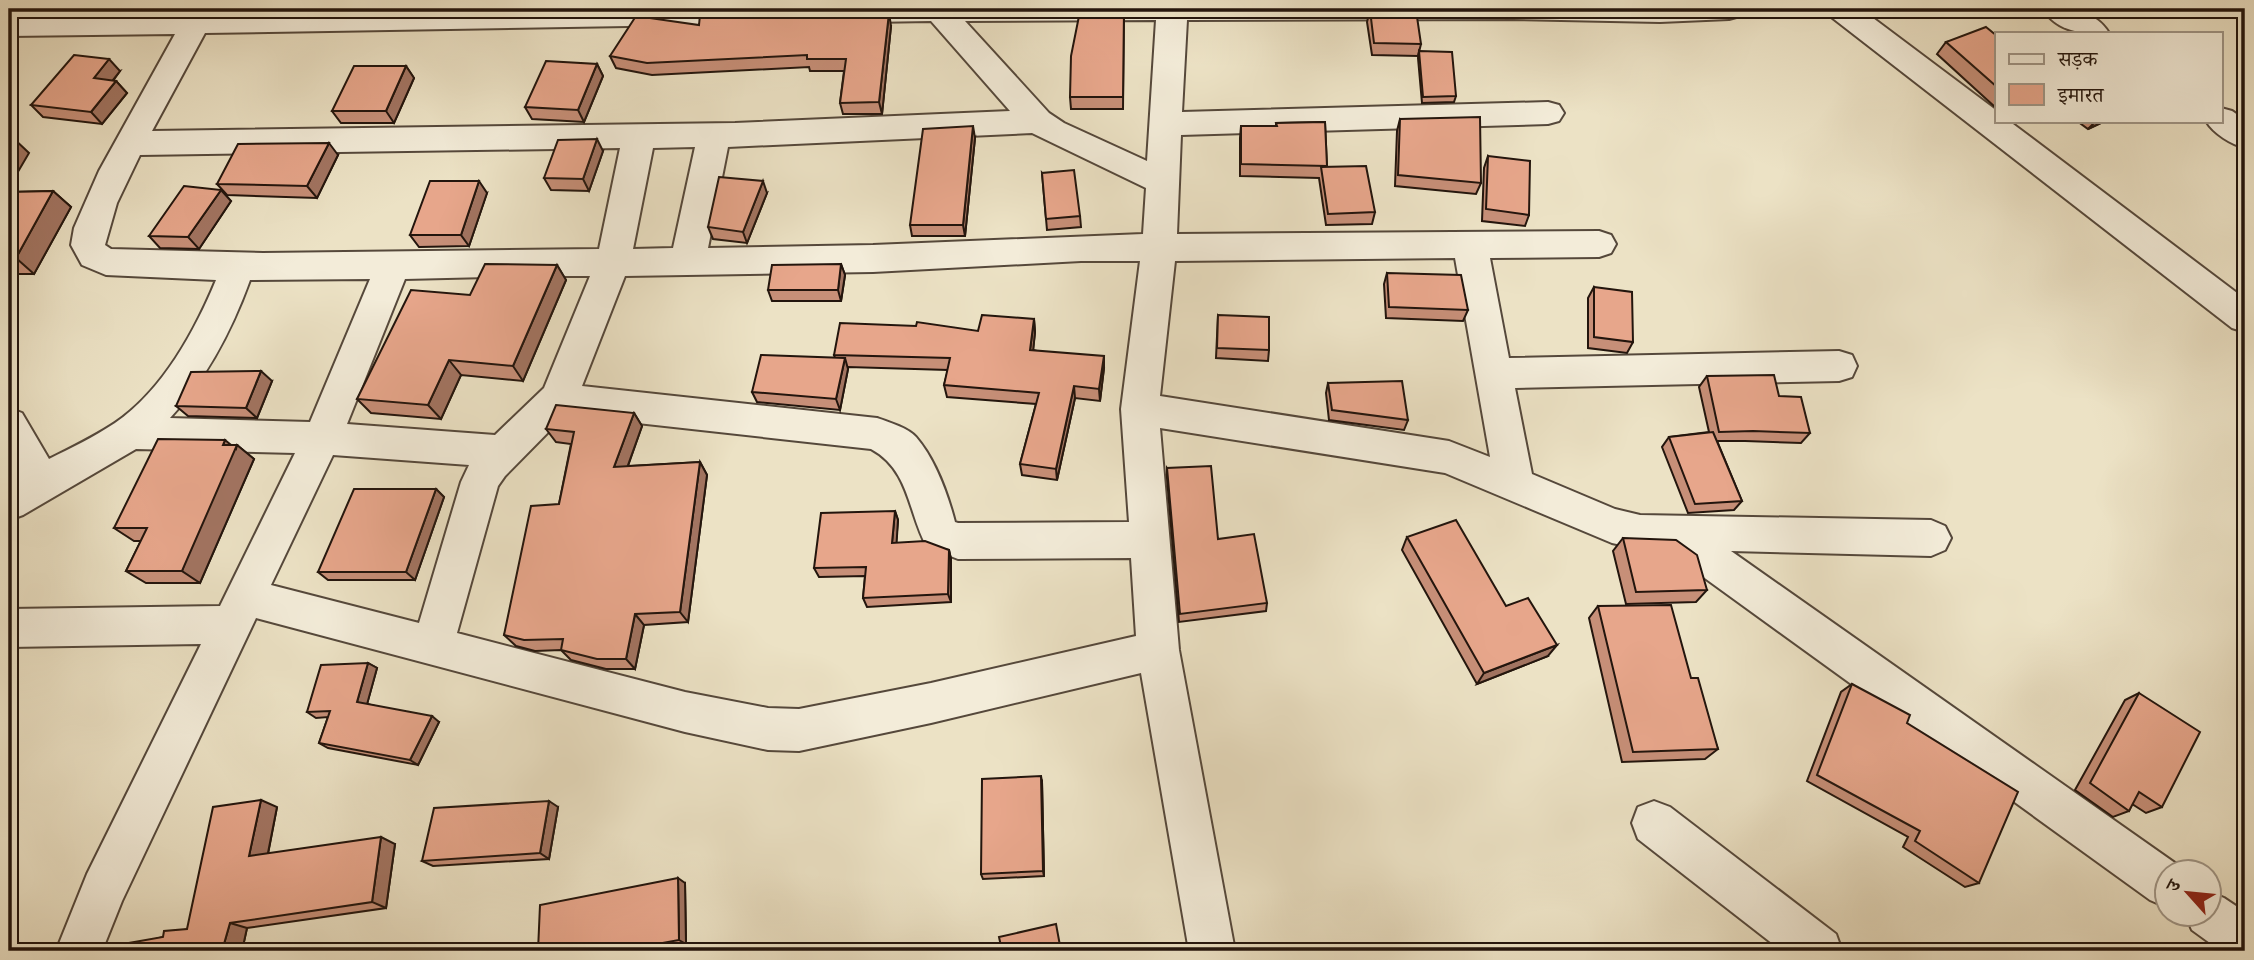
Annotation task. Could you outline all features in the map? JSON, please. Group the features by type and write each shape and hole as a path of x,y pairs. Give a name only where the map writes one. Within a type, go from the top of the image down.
{"street":[{"path":"9,26 155,17 195,24 463,14 1484,9 1660,12 1729,9"},
{"path":"1841,9 2245,318"},
{"path":"2058,9 2092,32"},
{"path":"1172,10 1159,250 1140,409 1158,650 1212,951"},
{"path":"939,11 1038,121 1053,131 1163,181"},
{"path":"195,24 103,197 88,233 88,249 93,256 106,262 239,267 996,255 1081,248 1159,250 1599,244"},
{"path":"1166,124 1548,113"},
{"path":"2222,120 2245,136"},
{"path":"131,143 714,135 1038,121"},
{"path":"688,261 714,135"},
{"path":"433,646 480,482 491,464 557,399 612,262 639,136"},
{"path":"1470,245 1514,483"},
{"path":"79,951 103,890 322,438 393,264"},
{"path":"9,503 25,477 130,433 192,369 208,341 239,267"},
{"path":"1493,373 1839,366"},
{"path":"557,399 877,434 902,447 928,495 936,526 942,535 958,541 1149,540"},
{"path":"1140,409 1449,457 1612,526 1640,532 1931,538"},
{"path":"9,424 25,477"},
{"path":"130,433 322,438 505,452"},
{"path":"1672,532 2152,874"},
{"path":"9,628 238,611 433,646 685,712 768,729 799,730 931,704 1158,650"},
{"path":"1654,823 1819,951"},
{"path":"2222,924 2245,940"}],"building":[{"path":"1124,10 1123,97 1070,97 1071,56 1080,11"},
{"path":"1370,10 1416,10 1421,44 1374,43"},
{"path":"889,13 879,102 840,103 846,59 807,59 807,55 647,63 610,56 636,16 699,25 700,15"},
{"path":"1986,27 1995,34 1995,85 1946,42"},
{"path":"1419,51 1452,52 1456,96 1423,97"},
{"path":"74,55 109,59 94,78 116,81 91,112 31,105"},
{"path":"546,61 597,64 578,110 525,107"},
{"path":"354,66 406,66 386,111 332,111"},
{"path":"1480,117 1481,183 1398,175 1400,119"},
{"path":"1325,122 1327,166 1241,164 1241,126"},
{"path":"973,126 963,225 910,225 923,129"},
{"path":"597,139 583,179 544,178 558,140"},
{"path":"329,143 307,186 217,184 238,144"},
{"path":"1488,156 1530,161 1529,215 1486,209"},
{"path":"1366,166 1375,212 1328,214 1321,167"},
{"path":"1074,170 1080,216 1046,219 1042,173"},
{"path":"719,177 763,181 743,232 708,227"},
{"path":"430,181 479,181 461,235 410,235"},
{"path":"184,186 221,190 188,237 149,236"},
{"path":"53,191 16,258 9,258 9,192"},
{"path":"485,264 557,265 513,366 449,360 428,405 357,399 411,290 470,295"},
{"path":"841,264 838,290 768,290 772,265"},
{"path":"1387,273 1461,275 1468,310 1389,307"},
{"path":"1594,287 1632,292 1633,342 1594,337"},
{"path":"982,315 1034,319 1030,350 1104,356 1099,389 1074,386 1056,469 1020,464 1039,393 944,385 950,358 834,355 840,323 916,326 917,322 978,331"},
{"path":"1218,315 1269,317 1269,350 1217,348"},
{"path":"761,355 845,358 836,399 752,392"},
{"path":"261,371 246,408 176,406 191,372"},
{"path":"1774,375 1779,396 1801,397 1810,433 1719,432 1707,376"},
{"path":"1402,381 1408,420 1332,410 1328,383"},
{"path":"556,405 634,413 614,467 700,462 680,612 635,614 626,659 597,659 561,650 563,639 524,640 504,635 531,506 559,504 574,432 546,429"},
{"path":"1713,432 1742,501 1695,504 1669,437"},
{"path":"158,439 225,440 223,445 237,445 182,571 126,571 147,528 114,528"},
{"path":"1211,466 1218,539 1254,534 1267,603 1180,614 1167,468"},
{"path":"354,489 436,489 406,572 318,572"},
{"path":"895,511 892,543 925,541 949,550 948,594 863,598 866,567 814,568 821,513"},
{"path":"1456,520 1506,606 1528,598 1557,645 1484,673 1407,537"},
{"path":"1623,538 1676,540 1697,555 1707,590 1636,592"},
{"path":"1671,605 1691,678 1698,678 1718,749 1633,752 1598,606"},
{"path":"368,663 357,702 432,716 410,760 319,743 330,711 307,712 321,665"},
{"path":"1852,684 1910,715 1907,723 2018,792 1979,883 1915,841 1920,831 1817,775"},
{"path":"2139,693 2200,732 2162,807 2139,792 2129,811 2090,783"},
{"path":"1041,776 1043,871 981,874 982,779"},
{"path":"261,800 249,856 381,837 372,902 230,923 222,951 110,951 112,946 163,937 164,931 187,929 213,807"},
{"path":"549,801 540,853 422,861 434,808"},
{"path":"678,878 679,940 619,951 538,951 540,905"},
{"path":"1056,924 1061,951 1002,951 999,937"}]}
